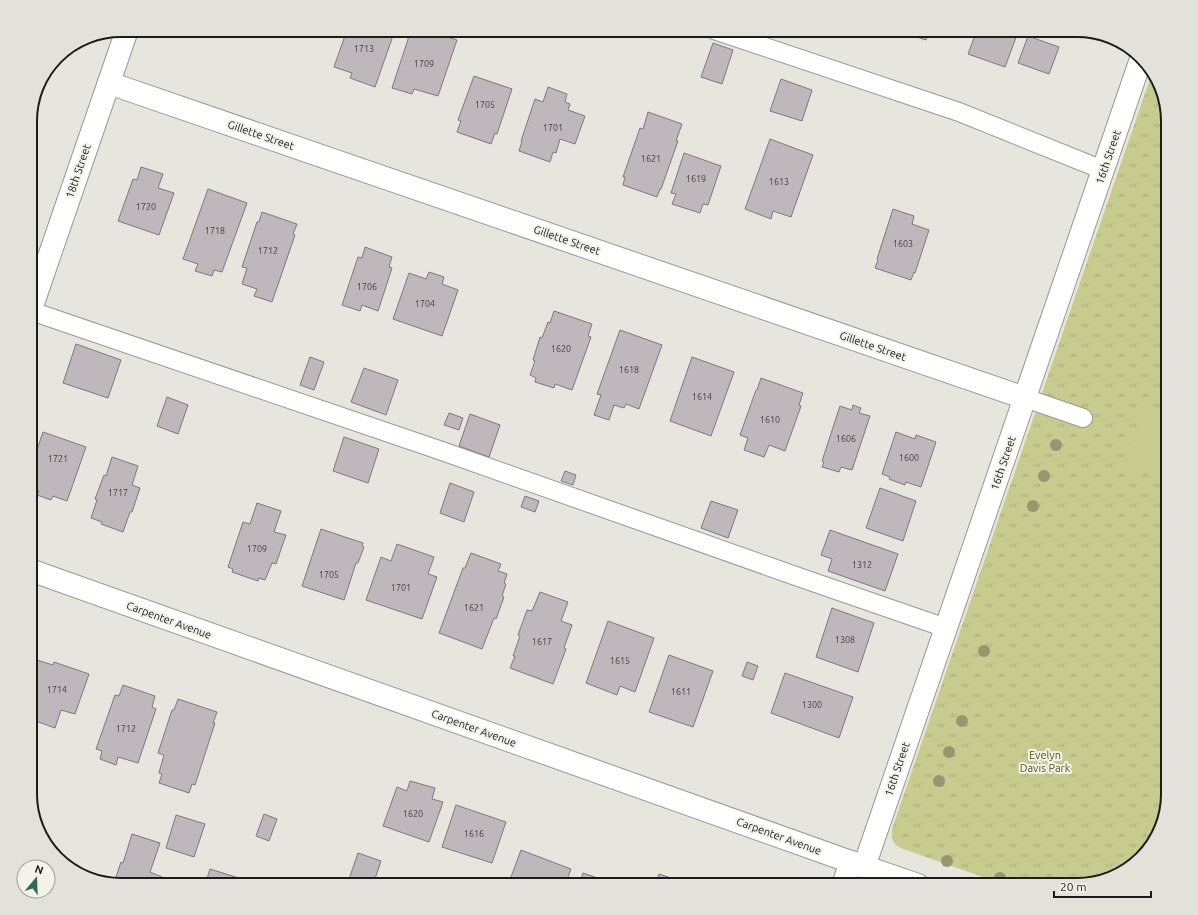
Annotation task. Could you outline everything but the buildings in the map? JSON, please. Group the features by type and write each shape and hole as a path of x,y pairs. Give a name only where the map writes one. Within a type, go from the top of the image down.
{"street":[{"name":"18th Street","path":"37,292 125,37"},
{"name":"16th Street","path":"848,878 858,865 946,628 1139,65"},
{"name":"Gillette Street","path":"109,83 1025,398"},
{"name":"Carpenter Avenue","path":"37,572 897,878"}],"lane":[{"path":"735,37 959,112 1103,170"},
{"path":"37,314 439,450 946,628"},
{"path":"1025,398 1083,418"}],"green space":[{"name":"Evelyn Davis Park","path":"1150,80 1158,99 1161,121 1161,794 1157,821 1144,845 1124,864 1104,874 1077,878 986,878 903,849 893,842 892,829"},
{"path":"1142,410 1161,417 1161,479 1123,466"}]}
